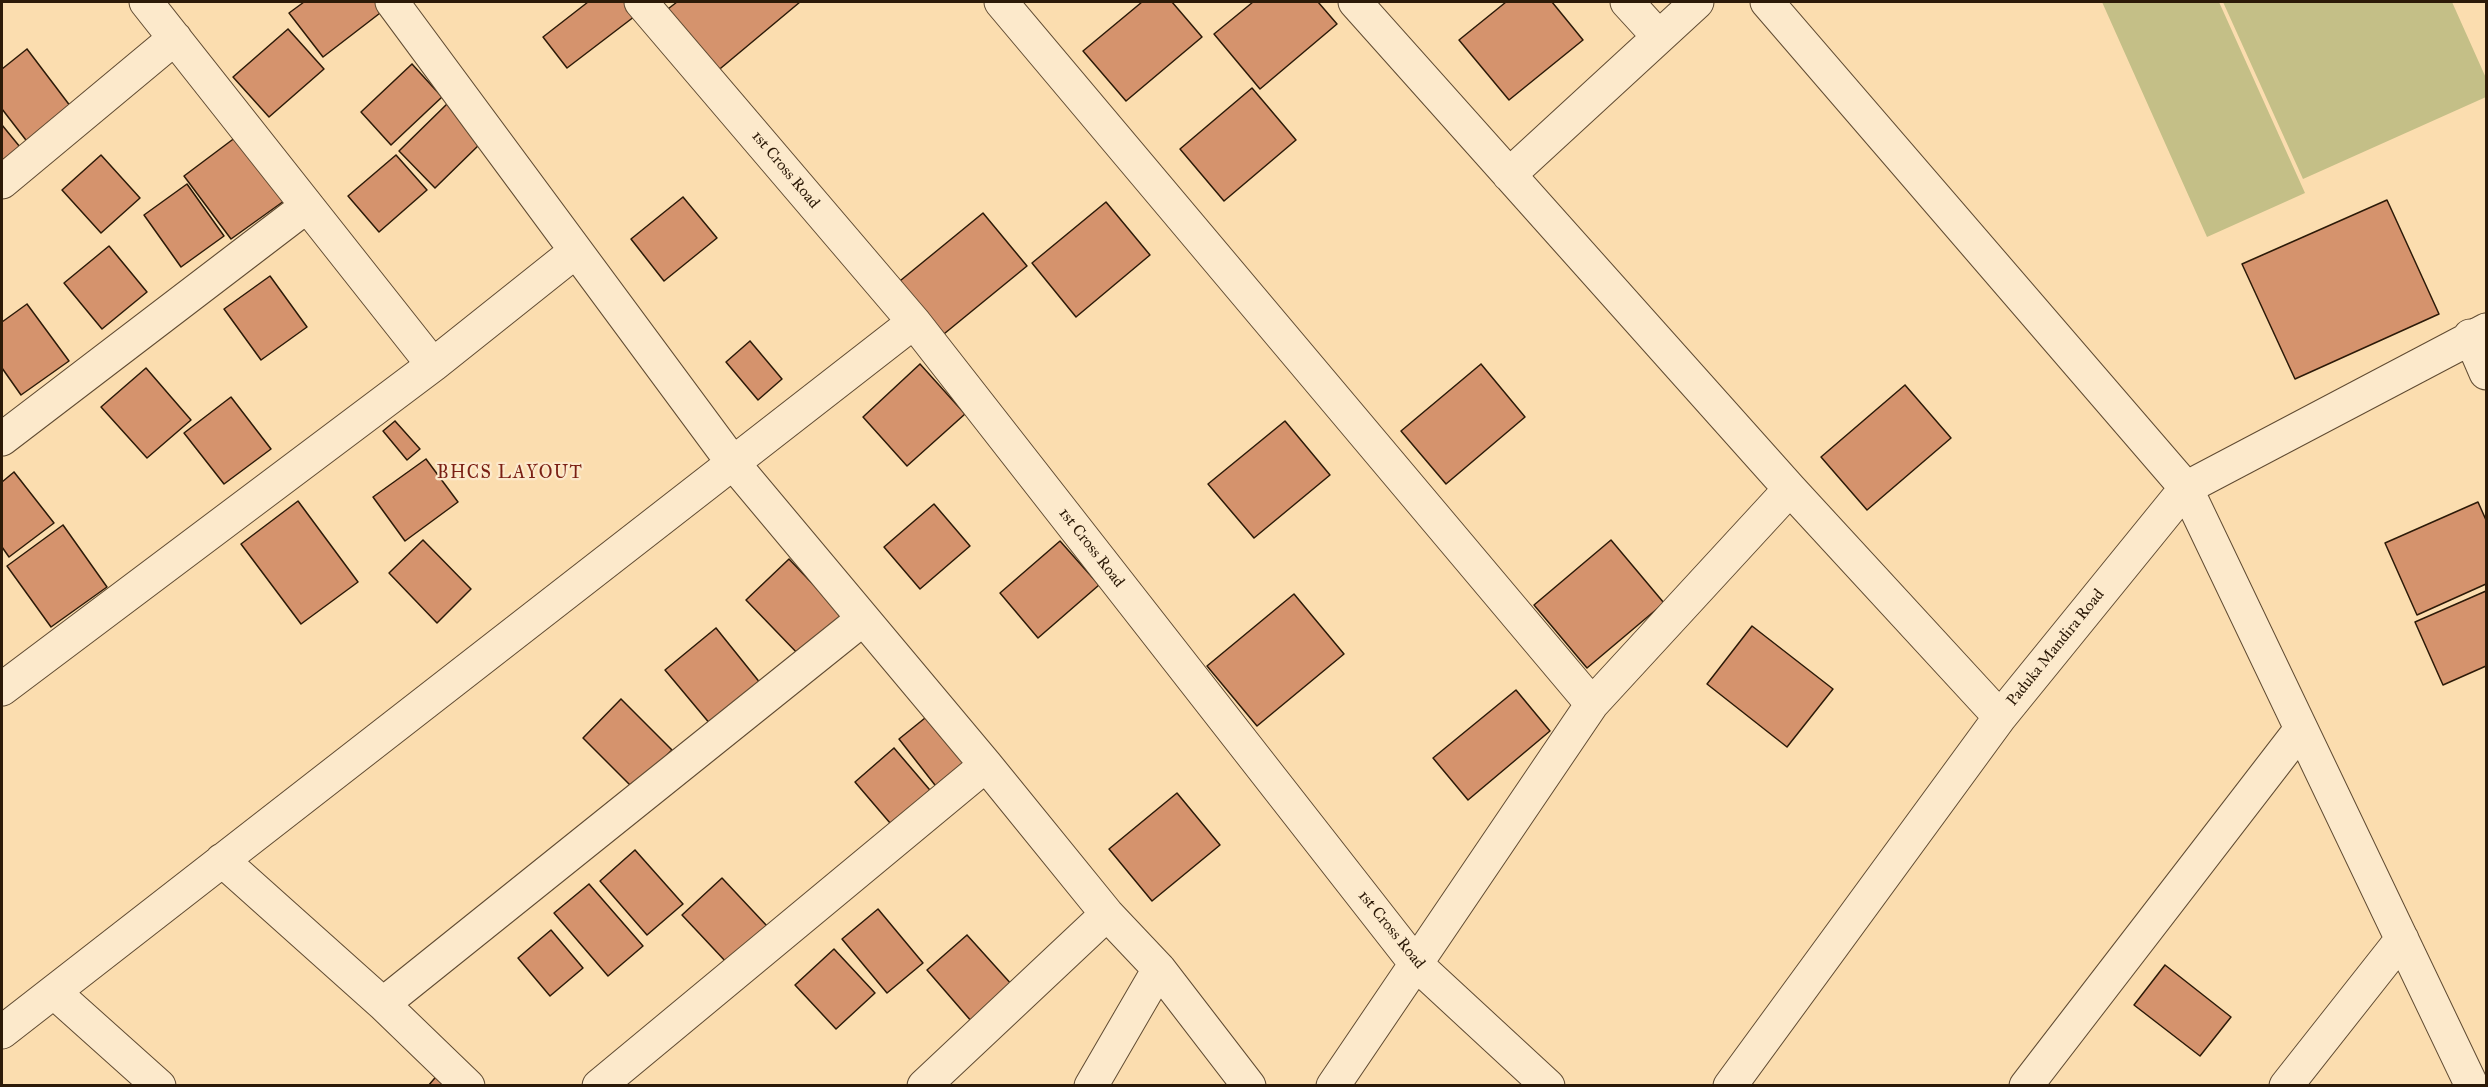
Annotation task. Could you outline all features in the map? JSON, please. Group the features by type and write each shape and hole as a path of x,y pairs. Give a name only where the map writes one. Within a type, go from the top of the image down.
{"street":[{"path":"146,2 433,365"},
{"path":"392,2 733,463 986,765 1107,914 1159,969 1249,1086"},
{"name":"1st Cross Road","path":"641,2 914,322 1416,964 1548,1086"},
{"path":"1001,2 1592,704"},
{"path":"1355,2 1790,489 2000,717"},
{"path":"1627,2 1659,37"},
{"path":"1509,175 1697,2"},
{"path":"1767,2 2186,488 2472,1086"},
{"path":"2,182 175,38"},
{"path":"2,439 308,206"},
{"path":"2,689 433,365 576,251"},
{"path":"2,1032 914,322"},
{"path":"2478,333 2487,373"},
{"name":"Paduka Mandira Road","path":"1730,1086 2000,717 2186,488 2478,333"},
{"path":"1333,1086 1592,704 1790,489"},
{"path":"383,1004 863,619"},
{"path":"2026,1086 2301,729"},
{"path":"598,1086 986,765"},
{"path":"222,860 383,1004 468,1086"},
{"path":"924,1086 1107,914"},
{"path":"2286,1086 2402,939"},
{"path":"1091,1086 1159,969"},
{"path":"54,992 159,1086"}],"shaded area":[{"path":"2102,2 2219,2 2305,193 2207,237"},
{"path":"2223,2 2452,2 2486,78 2486,97 2303,179"}],"building":[{"path":"304,2 377,2 384,10 323,57 289,13"},
{"path":"588,2 630,2 639,13 567,68 543,37"},
{"path":"677,2 800,2 715,73 664,12"},
{"path":"1142,2 1172,2 1202,37 1126,101 1083,51"},
{"path":"1253,2 1318,2 1337,24 1260,89 1214,34"},
{"path":"1506,2 1552,2 1583,40 1509,100 1459,40"},
{"path":"288,29 324,69 269,117 233,77"},
{"path":"27,49 74,111 29,144 2,109 2,69"},
{"path":"412,64 442,97 391,145 361,112"},
{"path":"1252,88 1296,140 1224,201 1180,149"},
{"path":"448,103 484,140 435,188 399,151"},
{"path":"2,125 20,147 2,163"},
{"path":"236,137 284,201 231,239 184,176"},
{"path":"101,155 140,198 101,233 62,190"},
{"path":"396,155 427,190 379,232 348,196"},
{"path":"187,184 224,236 181,267 144,215"},
{"path":"683,197 717,238 664,281 631,239"},
{"path":"2387,200 2439,314 2295,379 2242,264"},
{"path":"1106,202 1150,255 1076,317 1032,263"},
{"path":"983,213 1027,266 939,338 895,285"},
{"path":"109,246 147,292 102,329 64,283"},
{"path":"270,276 307,327 261,360 224,309"},
{"path":"27,304 69,361 21,395 2,368 2,322"},
{"path":"750,341 782,379 758,400 726,362"},
{"path":"920,364 965,414 907,466 863,417"},
{"path":"1481,364 1525,417 1446,484 1401,431"},
{"path":"146,368 191,420 147,458 101,407"},
{"path":"1905,385 1951,438 1867,510 1821,457"},
{"path":"231,397 271,449 224,484 184,433"},
{"path":"395,421 420,449 407,460 383,431"},
{"path":"1285,421 1330,475 1254,538 1208,484"},
{"path":"426,459 458,502 405,541 373,497"},
{"path":"14,472 54,523 9,557 2,547 2,482"},
{"path":"298,501 358,582 301,624 241,544"},
{"path":"2478,502 2486,520 2486,584 2417,615 2385,543"},
{"path":"934,504 970,546 920,589 884,547"},
{"path":"63,525 107,587 51,627 7,566"},
{"path":"423,540 471,589 437,623 389,573"},
{"path":"1611,540 1664,603 1587,668 1534,605"},
{"path":"1060,541 1099,585 1038,638 1000,593"},
{"path":"789,559 845,618 802,658 746,600"},
{"path":"2486,591 2486,666 2443,685 2415,622"},
{"path":"1294,594 1344,654 1257,726 1207,666"},
{"path":"1752,626 1833,689 1787,747 1707,684"},
{"path":"716,628 761,684 711,725 665,670"},
{"path":"1516,690 1550,731 1468,800 1433,758"},
{"path":"621,699 672,750 633,788 583,738"},
{"path":"930,714 973,769 942,794 899,739"},
{"path":"894,748 935,796 896,830 855,782"},
{"path":"1177,793 1220,845 1152,901 1109,849"},
{"path":"635,850 683,904 647,935 600,881"},
{"path":"722,878 767,926 728,964 682,915"},
{"path":"589,884 643,946 608,976 554,913"},
{"path":"878,909 923,963 887,993 842,939"},
{"path":"551,930 583,968 550,996 518,958"},
{"path":"967,935 1013,986 972,1022 927,970"},
{"path":"834,949 875,993 836,1029 795,985"},
{"path":"2165,965 2231,1017 2200,1056 2134,1005"},
{"path":"440,1072 455,1086 428,1086"}],"district":[{"name":"BHCS LAYOUT","path":"510,474"}]}
